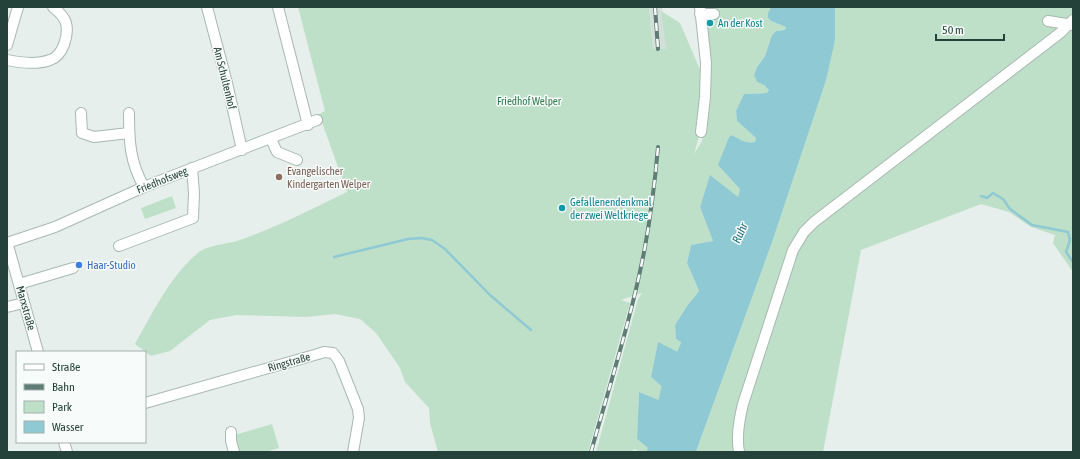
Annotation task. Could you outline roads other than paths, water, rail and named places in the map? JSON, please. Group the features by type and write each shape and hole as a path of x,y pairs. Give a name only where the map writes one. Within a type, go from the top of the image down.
{"street":[{"path":"7,45 18,7"},
{"path":"7,60 20,63 35,63 56,58 60,53 67,31 66,23 61,14 52,7"},
{"name":"Am Schultenhof","path":"207,7 227,83 242,150"},
{"path":"278,7 308,125"},
{"path":"701,132 706,97 706,64 700,10 714,14"},
{"path":"1048,21 1072,23"},
{"path":"739,452 739,421 743,404 793,250 804,232 820,217 1072,23"},
{"path":"81,113 82,133 94,138 129,133"},
{"path":"129,113 129,133 132,159 137,175 144,187"},
{"name":"Friedhofsweg","path":"7,242 55,227 144,187 308,125 317,120"},
{"path":"271,139 277,152 297,160"},
{"path":"118,246 193,218 194,193 192,168"},
{"name":"Marxstraße","path":"7,242 38,351"},
{"path":"19,284 73,268"},
{"path":"7,307 24,303"},
{"name":"Ringstraße","path":"146,404 328,352 332,353 339,361 358,410 359,418 353,452"},
{"path":"232,432 230,442 234,452"}],"water":[{"path":"771,7 835,7 835,40 826,80 772,242 696,452 651,452 652,451 637,439 639,392 666,403 669,393 651,377 658,342 686,356 691,348 676,339 675,325 699,291 687,263 691,245 713,241 700,207 710,175 738,197 740,189 718,165 729,137 732,135 746,142 755,142 756,138 737,121 736,111 744,94 767,93 769,90 764,85 757,82 754,75 757,67 765,56 772,35 776,31 785,30 786,27 771,21 768,18 768,13"}],"waterway":[{"path":"981,196 987,198 993,193 1003,199 1010,209 1032,225 1068,232 1070,240 1066,252 1073,262"},
{"path":"334,257 408,239 422,238 432,240 445,249 490,295 531,330"},
{"name":"Ruhr","path":"655,452 669,390 697,327"}],"railway":[{"path":"655,7 658,49"},
{"path":"591,452 640,273 651,210 658,147"}],"place":[{"name":"An der Kost","path":"710,23"},
{"name":"Evangelischer Kindergarten Welper","path":"279,177"},
{"name":"Gefallenendenkmal der zwei Weltkriege","path":"562,208"},
{"name":"Haar-Studio","path":"79,265"}],"park label":[{"name":"Friedhof Welper","path":"529,101"}]}
